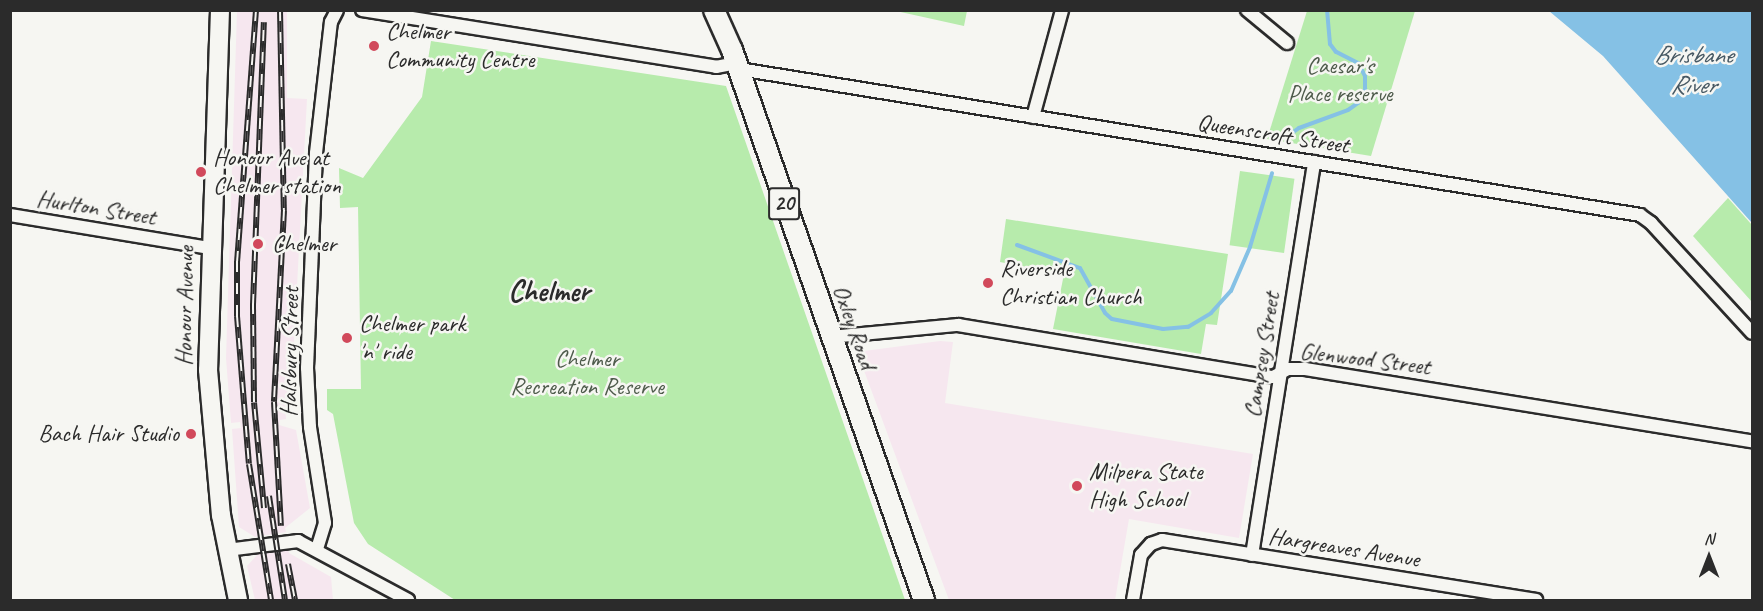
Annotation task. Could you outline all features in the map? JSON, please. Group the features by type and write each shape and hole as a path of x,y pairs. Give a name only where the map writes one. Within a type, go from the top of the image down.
{"main road":[{"name":"Honour Avenue","path":"220,10 210,248 208,370 227,550 237,600"},
{"name":"20","path":"714,10 738,66"},
{"name":"Oxley Road","path":"738,66 830,337 924,600"}],"street":[{"name":"Queenscroft Street","path":"362,10 716,68 738,66 1033,117 1640,215 1652,222 1752,333"},
{"path":"1033,117 1062,10"},
{"path":"1247,10 1287,44"},
{"name":"Halsbury Street","path":"317,549 325,523 310,427 307,368 316,153 331,22 337,11"},
{"name":"Campsey Street","path":"1252,555 1314,162"},
{"name":"Hurlton Street","path":"10,215 210,248"},
{"name":"Glenwood Street","path":"830,337 958,326 1273,377 1281,373 1305,369 1752,441"},
{"path":"227,550 292,540 317,549 408,600"},
{"name":"Hargreaves Avenue","path":"1132,600 1139,561 1147,547 1169,541 1463,595 1536,600"}],"shaded area":[{"path":"237,11 287,11 287,98 307,99 291,399 285,400 286,419 280,420 279,425 296,430 310,508 285,528 286,532 255,537 239,527 232,429 241,428 240,422 231,423 226,358"},
{"name":"Milpera State High School","path":"940,341 953,342 945,403 1253,454 1239,538 1129,519 1115,600 949,600 859,357 864,351"},
{"path":"288,549 289,553 331,577 333,600 255,600 247,566 258,554"}],"green space":[{"path":"967,10 964,26 896,11"},
{"name":"Caesar's Place reserve","path":"1307,11 1415,11 1371,156 1267,139"},
{"name":"Chelmer Recreation Reserve","path":"431,41 726,86 905,600 455,600 368,544 354,523 333,414 327,410 327,389 361,389 358,207 340,208 339,168 363,178 422,97"},
{"path":"1240,171 1294,179 1284,253 1230,245"},
{"path":"1728,198 1752,225 1752,302 1693,236"},
{"path":"1006,219 1228,254 1217,325 1206,324 1201,354 1053,329 1064,274 1000,262"}],"water":[{"name":"Brisbane River","path":"1549,11 1752,11 1752,223 1603,56"}],"waterway":[{"path":"1285,138 1299,128 1348,110 1358,103 1365,89 1365,76 1358,63 1336,52 1330,44 1327,10"},
{"path":"1017,245 1080,268 1105,313 1112,319 1163,329 1188,327 1211,313 1231,291 1250,247 1272,173"}],"railway":[{"path":"256,10 237,261 237,316 249,464 271,600"},
{"path":"280,10 284,210 274,402 281,526"},
{"path":"264,22 253,305 254,402 264,508"},
{"path":"269,496 285,600"},
{"path":"288,564 295,600"}],"place":[{"name":"Chelmer Community Centre","path":"374,46"},
{"name":"Honour Ave at Chelmer station","path":"201,172"},
{"name":"Chelmer","path":"258,244"},
{"name":"Riverside Christian Church","path":"988,283"},
{"name":"Chelmer park 'n' ride","path":"347,338"},
{"name":"Bach Hair Studio","path":"191,434"},
{"name":"Milpera State High School","path":"1077,486"}],"district":[{"name":"Chelmer","path":"549,291"}]}
